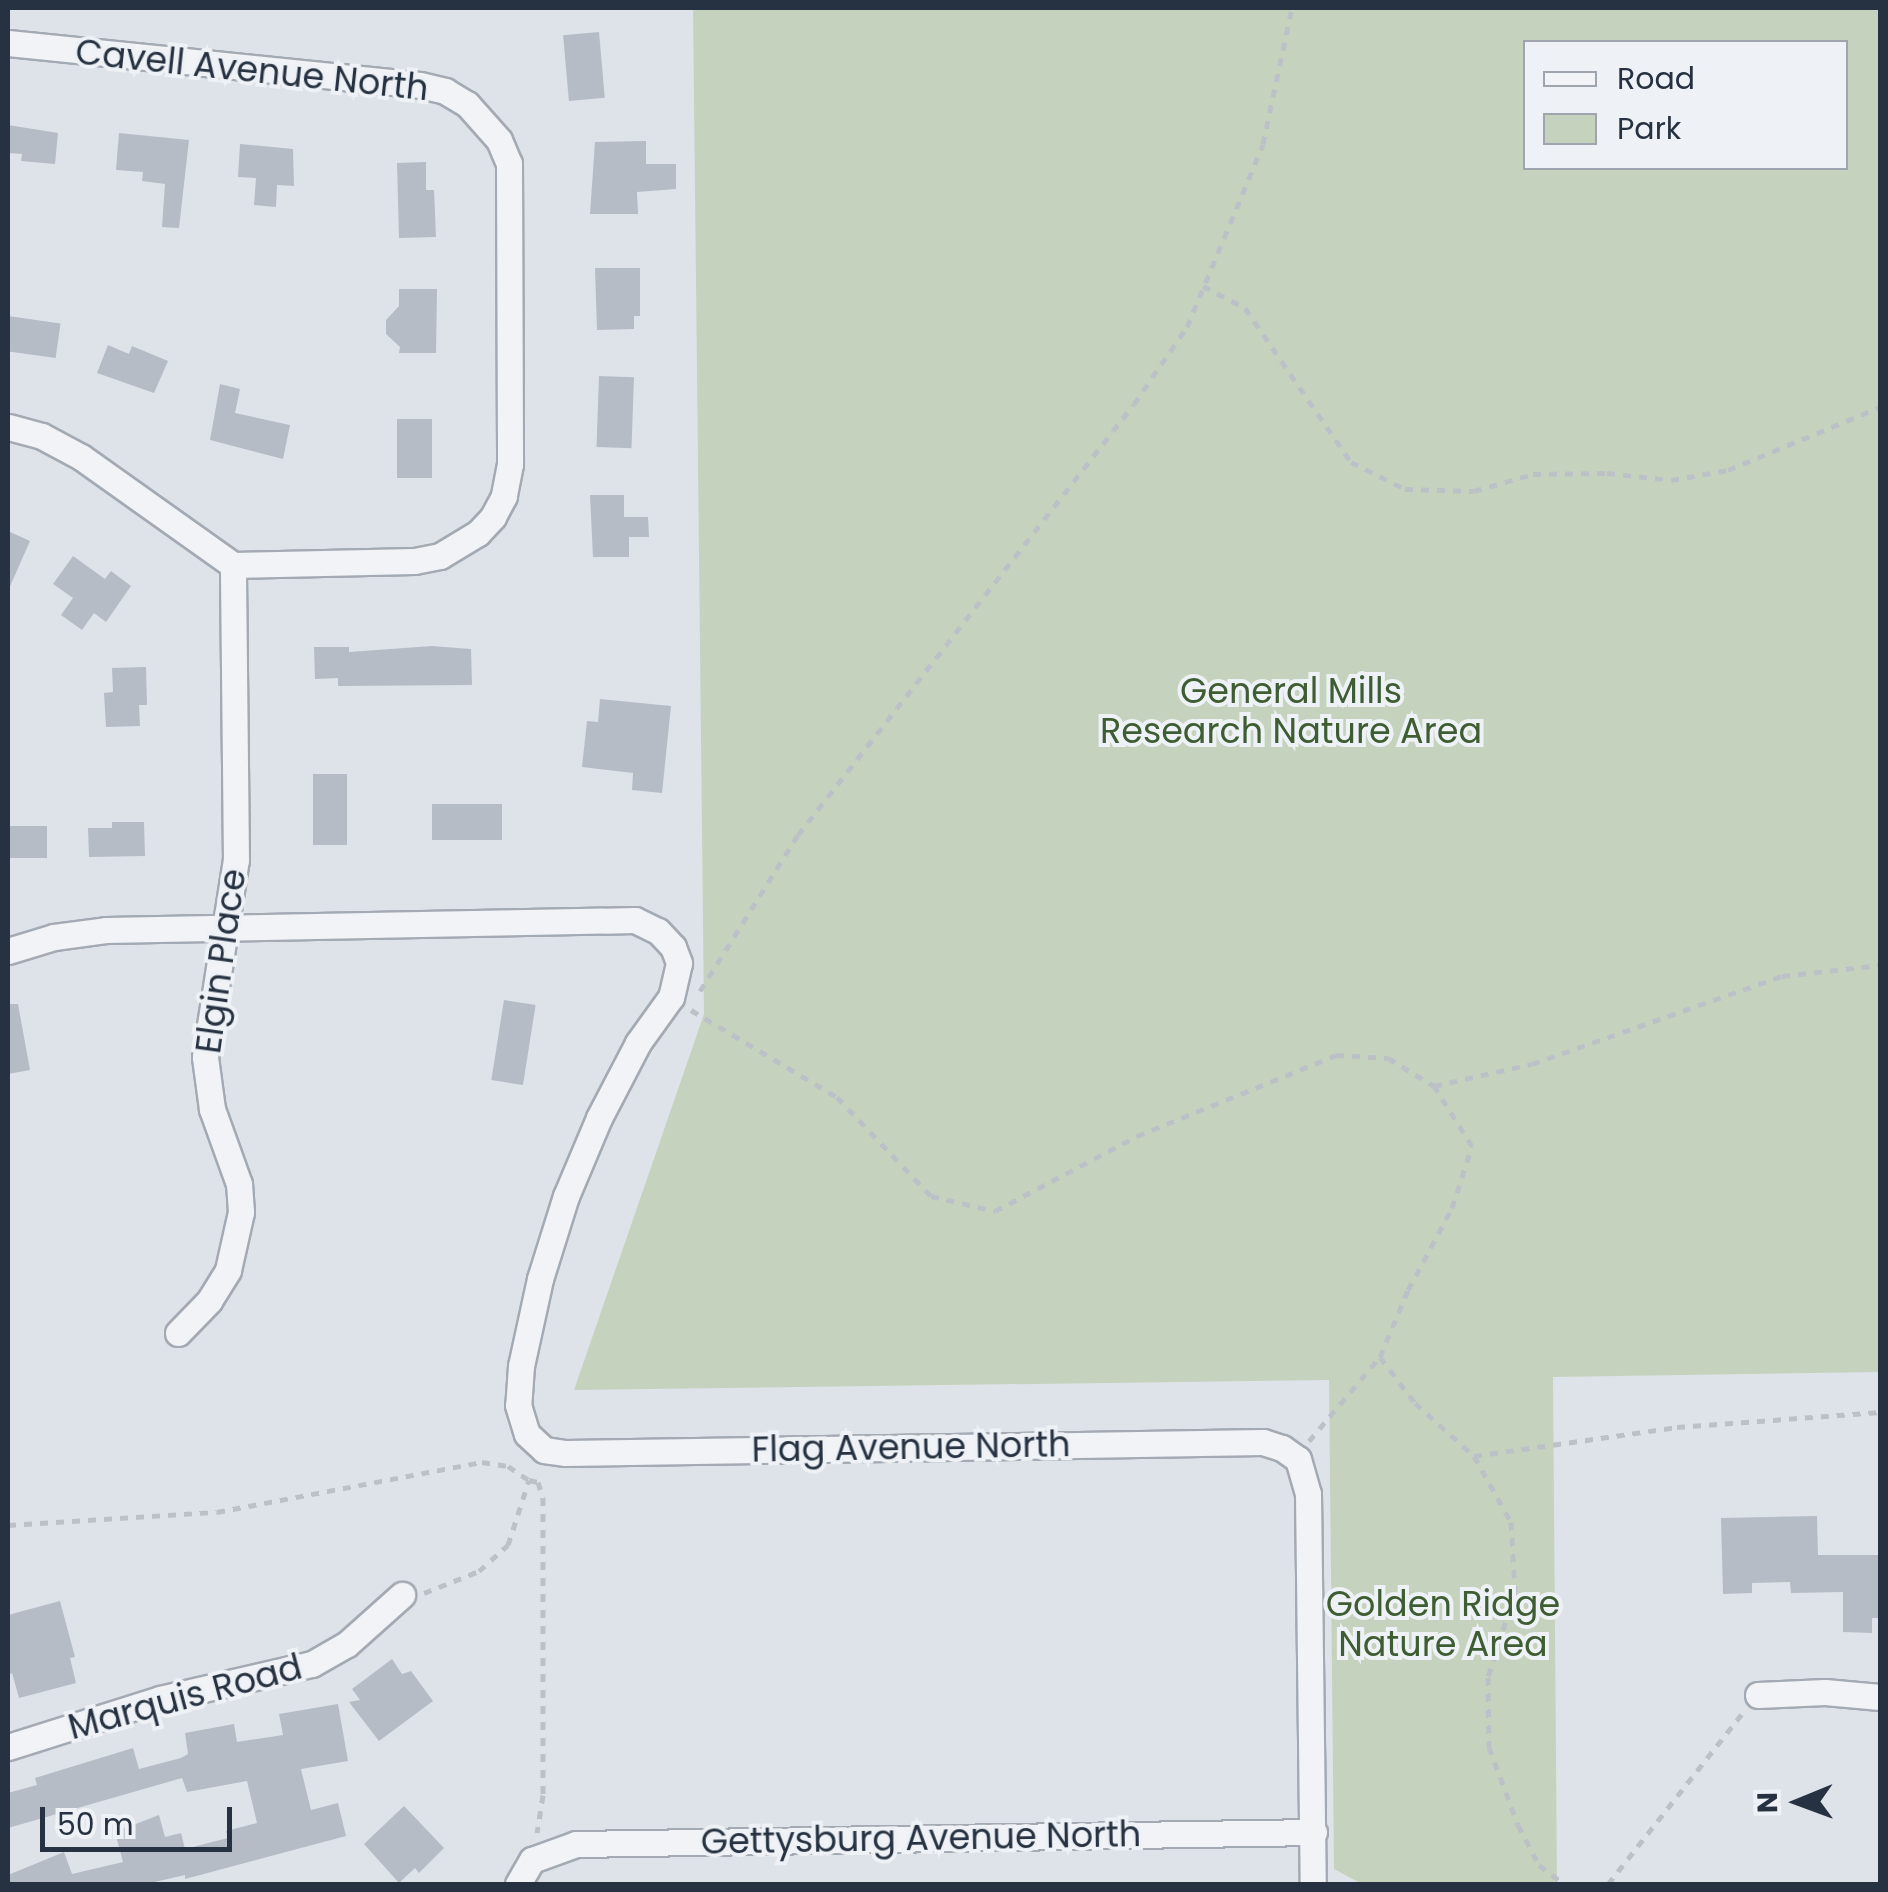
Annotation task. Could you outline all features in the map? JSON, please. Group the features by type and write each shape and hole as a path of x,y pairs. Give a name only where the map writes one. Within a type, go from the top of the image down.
{"street":[{"name":"Cavell Avenue North","path":"8,44 420,85 456,97 486,122 509,164 510,464 504,496 478,534 440,556 414,561 233,564"},
{"path":"8,427 42,436 81,457 233,564"},
{"name":"Elgin Place","path":"178,1333 208,1301 228,1270 238,1243 242,1212 239,1184 212,1109 205,1057 236,860 233,564"},
{"path":"8,951 54,937 106,930 635,920 658,931 673,948 679,963 681,1003"},
{"name":"Flag Avenue North","path":"681,1003 630,1058 566,1196 540,1279 521,1366 518,1404 527,1434 544,1450 1263,1442 1303,1450"},
{"path":"1303,1450 1308,1494 1313,1884"},
{"name":"Marquis Road","path":"8,1747 160,1699 312,1664 347,1644 402,1595"},
{"path":"1758,1695 1826,1692 1880,1697"},
{"name":"Gettysburg Avenue North","path":"532,1860 576,1844 1314,1832"},
{"path":"518,1884 532,1860"}],"path":[{"path":"683,1020 681,1003 798,835 1134,404 1187,327 1264,144 1292,8"},
{"path":"1203,286 1245,308 1351,462 1405,489 1474,491 1534,474 1607,473 1671,480 1728,470 1880,407"},
{"path":"1434,1086 1532,1064 1782,976 1880,964"},
{"path":"681,1003 837,1097 932,1196 995,1210 1136,1136 1336,1055 1388,1058 1434,1086 1472,1146 1452,1208 1408,1290 1380,1356 1303,1450 1294,1430"},
{"path":"1380,1356 1415,1403 1474,1456 1511,1522 1515,1592 1488,1677 1490,1747 1518,1825 1539,1865 1564,1884"},
{"path":"1474,1456 1677,1427 1880,1412"},
{"path":"8,1525 216,1512 482,1462 508,1466 538,1482 543,1498 544,1795 532,1860"},
{"path":"402,1595 433,1592 479,1571 508,1545 529,1480"},
{"path":"1608,1884 1758,1695"}],"green space":[{"name":"General Mills Research Nature Area","path":"693,8 1880,8 1880,1372 1553,1377 1557,1884 1362,1884 1334,1869 1329,1380 574,1390 704,1014"}],"building":[{"path":"599,32 605,98 569,101 563,35"},
{"path":"8,125 58,133 55,164 21,161 22,154 8,153"},
{"path":"119,133 189,140 179,228 162,227 165,184 142,181 143,172 116,170"},
{"path":"646,141 646,164 676,164 676,189 637,192 638,214 590,214 595,142"},
{"path":"240,144 293,149 294,186 277,185 276,207 254,205 256,178 238,177"},
{"path":"426,162 426,190 434,190 436,237 399,238 397,163"},
{"path":"595,268 640,268 640,316 634,316 634,329 597,330"},
{"path":"399,289 437,289 436,353 399,353 400,347 386,334 386,320 399,306"},
{"path":"8,316 60,323 56,358 8,351"},
{"path":"108,345 129,354 132,346 168,361 154,393 97,373"},
{"path":"599,376 634,377 632,448 597,447"},
{"path":"220,384 240,389 235,413 290,425 283,459 210,440"},
{"path":"397,419 432,419 432,478 397,478"},
{"path":"590,495 624,495 624,517 648,517 649,537 629,537 629,557 593,557"},
{"path":"8,531 30,541 8,591"},
{"path":"73,556 105,579 111,571 131,586 106,622 94,613 82,630 61,615 73,598 53,584"},
{"path":"432,646 471,649 472,685 338,686 338,678 315,679 314,647 349,647 349,652"},
{"path":"146,667 147,705 139,705 140,726 106,727 104,693 113,692 112,668"},
{"path":"600,699 671,706 662,793 632,790 633,773 582,767 587,721 598,722"},
{"path":"313,774 347,774 347,845 313,845"},
{"path":"432,804 502,804 502,840 432,840"},
{"path":"112,822 144,822 145,856 89,857 88,828 112,828"},
{"path":"8,826 47,826 47,858 8,858"},
{"path":"504,1000 536,1005 523,1085 491,1080"},
{"path":"8,1004 18,1004 30,1070 8,1074"},
{"path":"1817,1516 1818,1555 1880,1555 1880,1618 1872,1618 1872,1633 1843,1632 1843,1592 1791,1593 1790,1582 1752,1583 1752,1593 1723,1594 1721,1518"},
{"path":"60,1601 75,1657 70,1658 76,1683 19,1698 12,1673 8,1675 8,1615"},
{"path":"392,1659 402,1674 411,1671 433,1701 379,1741 349,1702 360,1700 352,1689"},
{"path":"338,1704 348,1761 301,1769 311,1810 338,1803 346,1836 185,1879 185,1875 146,1884 8,1884 8,1875 64,1852 72,1874 123,1862 115,1832 159,1815 165,1837 181,1833 185,1849 228,1838 226,1831 257,1823 247,1781 187,1792 182,1778 8,1828 8,1793 37,1785 35,1778 133,1748 139,1769 181,1758 188,1754 185,1733 234,1724 237,1742 283,1735 279,1714"},
{"path":"404,1806 444,1848 419,1873 415,1868 399,1883 364,1844"}],"park label":[{"name":"Golden Ridge Nature Area","path":"1443,1624"}]}
